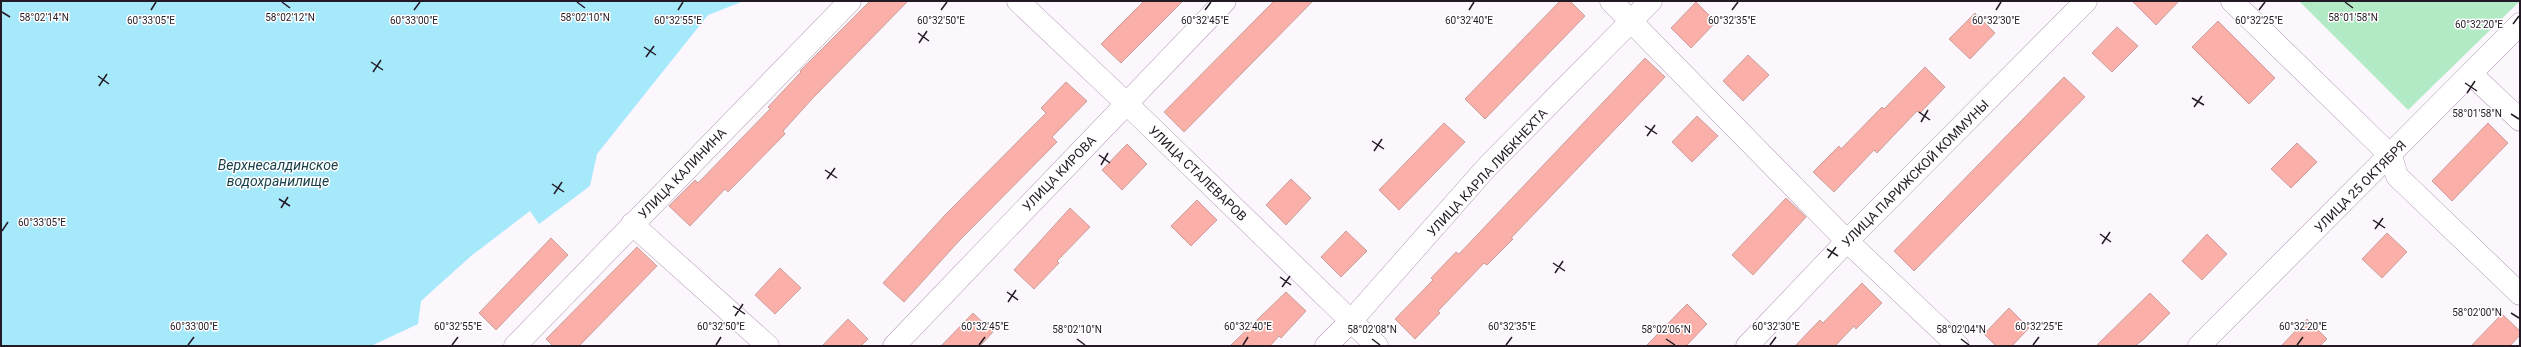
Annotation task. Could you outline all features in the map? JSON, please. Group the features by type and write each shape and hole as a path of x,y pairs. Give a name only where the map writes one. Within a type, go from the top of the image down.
{"street":[{"name":"УЛИЦА КАЛИНИНА","path":"515,346 850,1"},
{"name":"УЛИЦА СТАЛЕВАРОВ","path":"1018,1 1126,103 1377,346"},
{"name":"УЛИЦА КИРОВА","path":"894,346 1225,1"},
{"path":"1611,1 1847,241 1958,346"},
{"name":"УЛИЦА КАРЛА ЛИБКНЕХТА","path":"1326,346 1488,167 1651,1"},
{"name":"УЛИЦА ПАРИЖСКОЙ КОММУНЫ","path":"1747,346 1847,241 2086,1"},
{"path":"2232,1 2391,156 2398,176 2520,294"},
{"name":"УЛИЦА 25 ОКТЯБРЯ","path":"2199,346 2391,156 2520,24"},
{"path":"2471,74 2520,120"},
{"path":"632,224 768,346"}],"green space":[{"path":"2299,1 2520,1 2408,110"}],"water":[{"name":"Верхнесалдинское водохранилище","path":"1,1 744,1 708,15 597,154 590,186 539,224 530,211 471,256 421,301 418,324 371,346 1,346"}],"building":[{"path":"870,1 908,1 812,99 783,131 785,134 728,192 725,189 690,226 669,206 695,180 698,183 770,109 768,107 801,72 800,71"},
{"path":"1144,1 1183,1 1121,63 1101,44"},
{"path":"1274,1 1313,1 1184,132 1164,112"},
{"path":"1560,1 1570,1 1585,16 1485,119 1465,99"},
{"path":"2132,1 2179,1 2156,25"},
{"path":"1696,2 1716,22 1691,48 1671,28"},
{"path":"1975,13 1995,33 1970,59 1949,39"},
{"path":"2218,21 2275,78 2249,104 2192,47"},
{"path":"2117,27 2138,46 2112,72 2092,53"},
{"path":"1748,55 1769,75 1743,101 1723,81"},
{"path":"1645,58 1665,77 1511,238 1513,239 1487,265 1484,263 1438,311 1440,313 1415,339 1395,319 1433,280 1431,278 1456,252 1459,254"},
{"path":"1925,67 1945,87 1920,113 1917,111 1877,153 1874,150 1834,192 1813,172 1839,146 1841,149 1882,107 1884,109"},
{"path":"2064,77 2085,97 1914,271 1894,251"},
{"path":"1066,82 1087,101 1052,137 1057,142 958,242 904,302 883,283 945,215 1046,113 1041,108"},
{"path":"1697,116 1718,136 1692,162 1672,142"},
{"path":"1444,123 1465,142 1399,210 1379,190"},
{"path":"2488,123 2508,143 2452,201 2432,181"},
{"path":"2297,143 2317,162 2291,188 2271,169"},
{"path":"1127,144 1147,164 1122,190 1102,170"},
{"path":"1291,179 1311,198 1286,225 1266,205"},
{"path":"1786,198 1806,217 1753,275 1732,255"},
{"path":"1197,200 1217,220 1191,246 1171,226"},
{"path":"1070,208 1090,227 1057,261 1059,263 1034,289 1014,270"},
{"path":"1346,231 1367,251 1341,277 1321,257"},
{"path":"2387,233 2407,252 2382,278 2362,259"},
{"path":"2207,234 2227,254 2202,280 2182,261"},
{"path":"551,238 568,255 496,330 479,313"},
{"path":"637,247 657,266 579,346 553,346 546,339"},
{"path":"780,268 801,288 775,314 755,295"},
{"path":"1862,283 1882,303 1856,329 1854,326 1835,346 1795,346 1820,320 1823,323"},
{"path":"1286,292 1306,311 1281,338 1279,336 1270,346 1230,346"},
{"path":"2150,293 2170,313 2144,339 2135,346 2096,346"},
{"path":"1687,304 1707,324 1686,346 1646,346"},
{"path":"2009,308 2029,328 2012,346 1996,346 1984,334"},
{"path":"973,313 993,332 980,346 941,346"},
{"path":"2502,314 2520,331 2520,335 2510,346 2471,346"},
{"path":"848,319 868,339 861,346 822,346"},
{"path":"2307,319 2327,339 2320,346 2281,346"}]}
